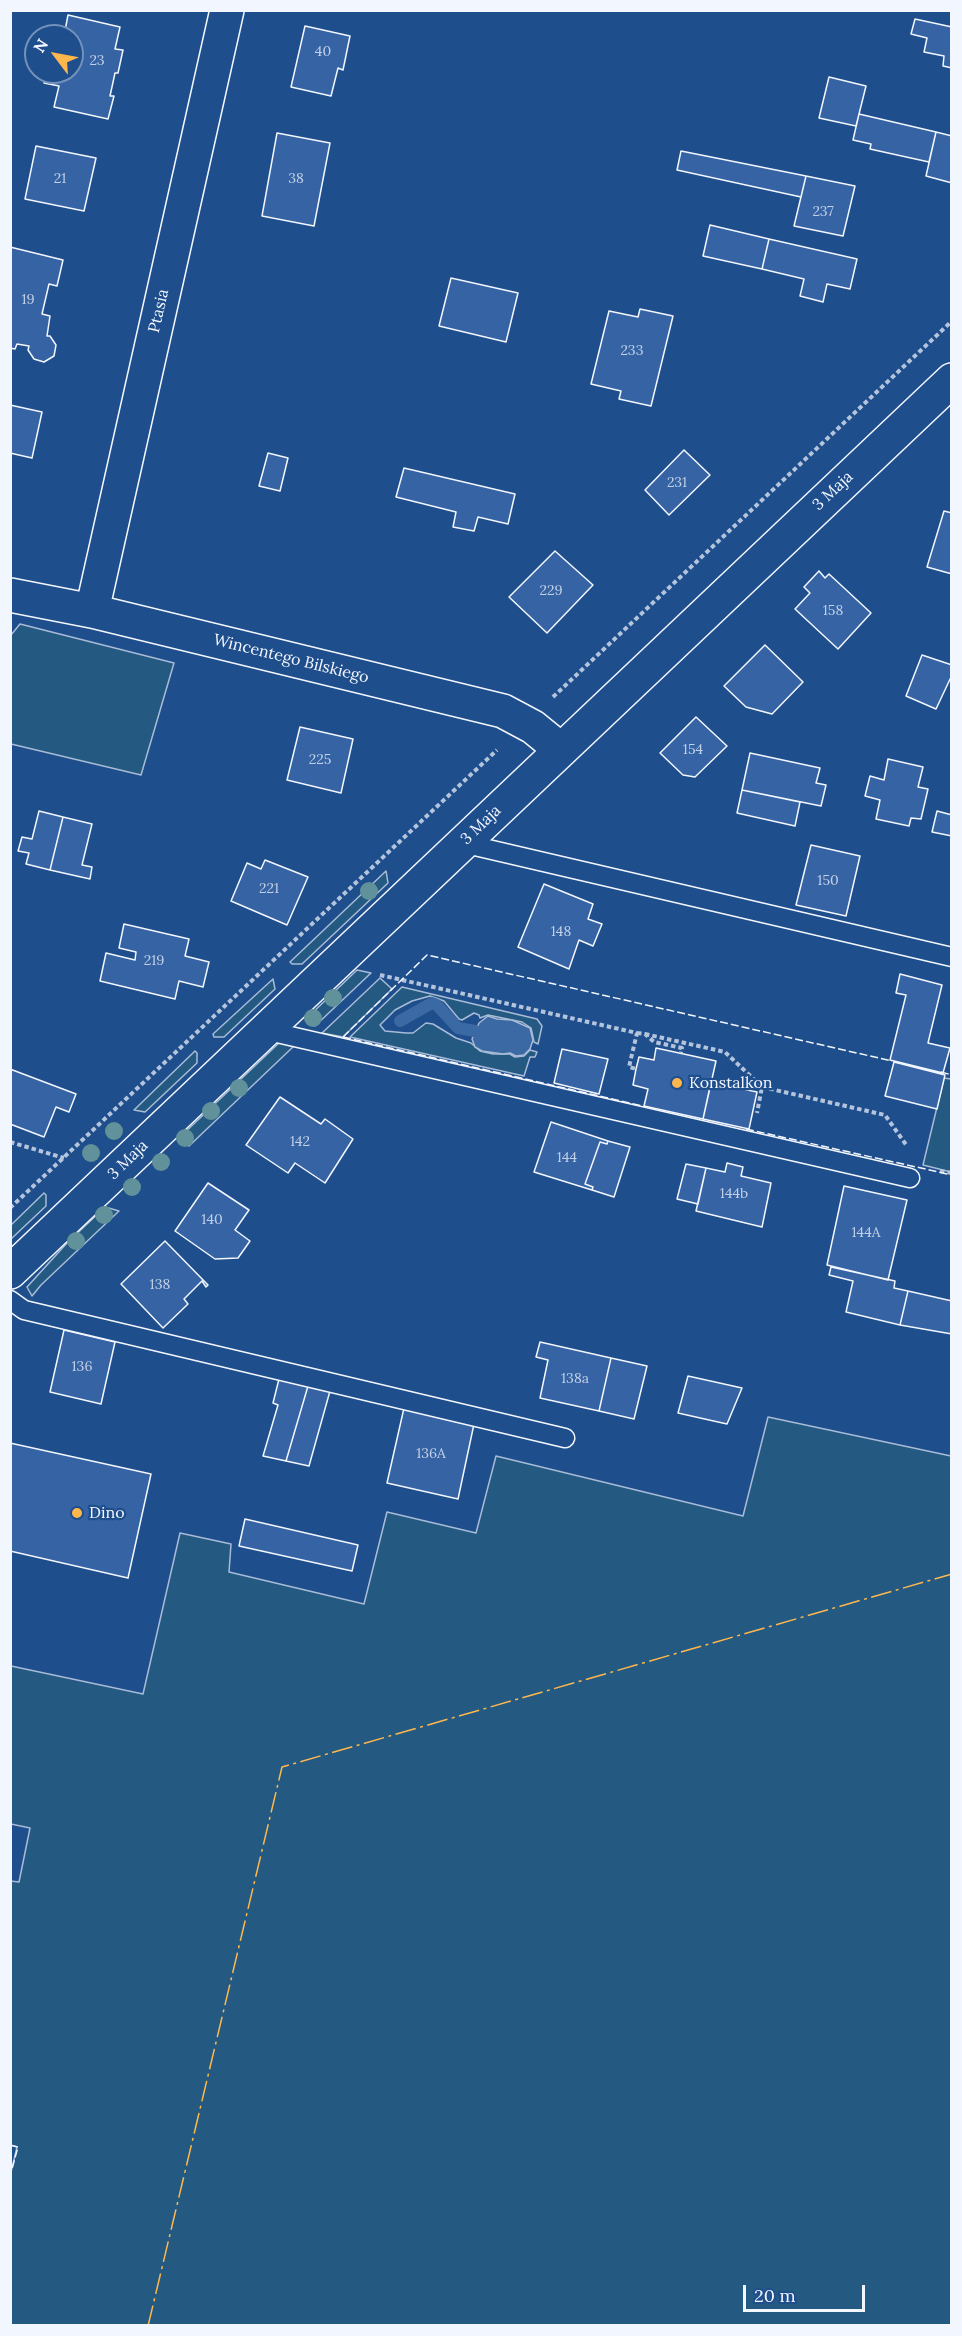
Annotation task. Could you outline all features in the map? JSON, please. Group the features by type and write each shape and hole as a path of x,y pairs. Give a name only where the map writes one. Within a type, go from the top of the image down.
{"street":[{"name":"Ptasia","path":"92,611 227,10"},
{"name":"3 Maja","path":"10,1272 951,380"},
{"name":"Wincentego Bilskiego","path":"12,597 92,611 503,711 525,723 560,749"}],"lane":[{"path":"462,843 951,957"},
{"path":"264,1030 910,1178"},
{"path":"10,1300 24,1310 565,1438"}],"path":[{"path":"10,1208 951,321"},
{"path":"376,974 725,1052 762,1087 885,1115 909,1149"},
{"path":"636,1069 629,1067 637,1033"},
{"path":"645,1034 654,1042 682,1048 681,1053"},
{"path":"761,1094 762,1087"},
{"path":"10,1143 64,1158"},
{"path":"931,1169 951,1173"}],"shaded area":[{"path":"20,624 174,663 141,775 11,744 11,635"},
{"path":"386,871 388,883 302,964 290,962"},
{"path":"357,970 371,973 315,1026 308,1017"},
{"path":"380,978 392,989 343,1037 322,1033"},
{"path":"273,979 275,989 224,1037 214,1037 213,1034"},
{"path":"402,987 537,1019 542,1026 538,1044 534,1042 531,1028 522,1022 488,1015 480,1018 474,1013 462,1020 444,1001 430,996 412,1001 395,1010 380,1025 385,1031 413,1033 426,1023 433,1024 456,1038 471,1043 480,1051 510,1054 515,1057 524,1056 530,1050 537,1052 535,1057 530,1057 524,1076 350,1037"},
{"path":"488,1016 512,1020 530,1028 533,1040 530,1049 524,1055 516,1056 510,1053 482,1051 475,1047 472,1039 479,1023"},
{"path":"280,1042 294,1046 189,1146 180,1137"},
{"path":"195,1051 197,1063 145,1112 134,1110"},
{"path":"944,1078 951,1079 951,1172 923,1165"},
{"path":"44,1193 46,1206 11,1239 11,1225"},
{"path":"105,1207 119,1211 32,1296 27,1287 67,1243"},
{"path":"768,1417 951,1456 951,2325 11,2325 10,2176 17,2147 10,2145 10,1881 19,1882 30,1828 11,1824 11,1666 143,1694 180,1533 231,1544 229,1572 364,1604 387,1512 476,1533 496,1456 743,1516"}],"building":[{"path":"68,15 120,27 115,49 123,50 110,96 114,96 108,119 54,107 59,86 49,84 84,84 84,24 66,24"},
{"path":"915,19 952,27 952,68 943,66 944,56 924,52 927,38 911,34"},
{"path":"305,26 350,36 343,70 338,68 331,96 291,87"},
{"path":"829,77 866,86 856,126 819,118"},
{"path":"859,114 936,132 929,162 870,149 871,144 853,140"},
{"path":"936,132 952,136 952,183 926,176"},
{"path":"277,133 330,143 314,226 262,216"},
{"path":"36,146 96,158 84,211 25,199"},
{"path":"681,151 806,176 801,197 677,170"},
{"path":"806,176 855,186 843,236 794,226"},
{"path":"710,225 769,239 762,269 703,256"},
{"path":"769,239 857,259 850,289 827,284 823,302 800,296 804,279 762,269"},
{"path":"10,247 63,260 57,286 49,284 42,314 50,316 47,336 50,336 56,345 54,356 44,362 34,359 28,350 29,346 17,344 15,349 10,348"},
{"path":"451,278 518,293 506,342 439,326"},
{"path":"640,309 673,316 651,406 619,399 621,391 591,384 609,311 638,317"},
{"path":"10,405 42,412 32,458 10,453"},
{"path":"684,450 710,475 669,515 645,490"},
{"path":"268,453 288,458 280,491 259,486"},
{"path":"404,468 515,494 508,524 478,517 474,531 453,527 456,512 396,497"},
{"path":"944,511 952,513 952,574 927,567"},
{"path":"555,551 593,585 547,633 509,597"},
{"path":"819,571 825,578 829,574 871,613 838,649 795,609 810,593 804,587"},
{"path":"765,645 803,682 772,714 746,707 724,686"},
{"path":"922,655 952,665 952,675 936,709 906,696"},
{"path":"696,717 727,746 695,777 683,775 660,753"},
{"path":"300,727 353,739 341,793 287,780"},
{"path":"750,753 820,768 816,783 826,785 821,806 742,790"},
{"path":"888,759 923,767 918,787 928,789 921,819 911,818 909,826 876,819 880,800 865,796 870,776 884,780"},
{"path":"742,790 800,802 795,826 737,813"},
{"path":"39,811 63,817 50,870 26,864 29,853 18,851 22,837 32,839"},
{"path":"937,811 952,815 952,836 932,832"},
{"path":"63,817 92,824 82,865 92,867 90,879 50,870"},
{"path":"811,845 860,856 846,916 796,905"},
{"path":"265,860 308,877 287,925 231,901 247,863 261,869"},
{"path":"544,884 593,904 588,919 602,924 593,946 579,940 569,969 518,947"},
{"path":"124,924 189,939 185,956 209,962 203,987 179,981 175,999 100,981 106,953 135,960 136,952 119,948"},
{"path":"900,974 942,985 928,1043 950,1048 943,1073 890,1060 906,995 896,993"},
{"path":"656,1048 716,1061 703,1119 644,1106 648,1089 633,1085 636,1069 639,1057 654,1060"},
{"path":"562,1049 608,1059 599,1094 554,1083"},
{"path":"894,1062 945,1075 937,1109 885,1096"},
{"path":"10,1069 76,1094 69,1112 56,1107 44,1137 10,1124"},
{"path":"711,1082 757,1092 749,1129 703,1119"},
{"path":"280,1097 321,1124 325,1119 353,1139 325,1183 295,1163 288,1173 246,1145"},
{"path":"551,1122 608,1141 607,1144 600,1142 585,1184 593,1187 592,1190 534,1172"},
{"path":"608,1141 630,1147 614,1197 592,1190 593,1187 585,1184 600,1142 607,1144"},
{"path":"727,1163 743,1167 741,1176 771,1183 762,1227 696,1211 706,1168 725,1172"},
{"path":"686,1164 706,1168 698,1204 677,1199"},
{"path":"208,1183 249,1210 235,1230 250,1241 238,1258 215,1259 175,1231"},
{"path":"844,1186 907,1200 888,1280 827,1265"},
{"path":"165,1241 208,1285 206,1287 202,1281 184,1299 188,1304 163,1328 121,1284"},
{"path":"831,1267 895,1281 894,1288 908,1291 900,1325 846,1312 853,1281 829,1275"},
{"path":"908,1291 952,1301 952,1334 900,1325"},
{"path":"64,1330 115,1342 101,1404 50,1392"},
{"path":"540,1342 611,1358 599,1411 540,1398 548,1360 536,1357"},
{"path":"611,1358 647,1366 634,1419 599,1411"},
{"path":"688,1376 742,1388 727,1424 678,1413"},
{"path":"279,1379 308,1386 286,1461 263,1456 278,1405 273,1403"},
{"path":"308,1386 330,1391 309,1466 286,1461"},
{"path":"404,1408 474,1424 458,1499 387,1483"},
{"name":"Dino","path":"10,1443 151,1474 128,1578 10,1551"},
{"path":"245,1519 358,1545 352,1571 239,1546"}],"waterway":[{"path":"400,1021 432,1003 437,1005 458,1028 475,1031"}],"fence":[{"path":"343,1037 427,955 892,1061"},
{"path":"343,1037 647,1107"},
{"path":"941,1072 952,1075"},
{"path":"746,1129 952,1175"},
{"path":"10,2145 18,2147 10,2176"}],"power":[{"path":"148,2326 282,1767 952,1574"}],"place":[{"name":"Konstalkon","path":"677,1083"},
{"name":"Dino","path":"77,1513"}]}
